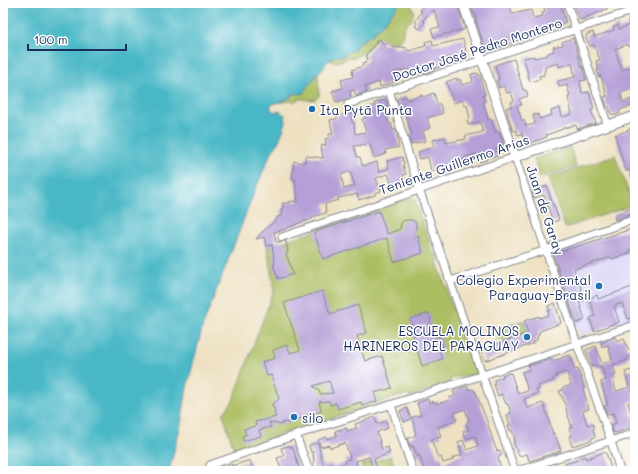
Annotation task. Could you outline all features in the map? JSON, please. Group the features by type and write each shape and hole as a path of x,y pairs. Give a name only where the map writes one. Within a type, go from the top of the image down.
{"street":[{"name":"Juan de Garay","path":"463,3 620,471"},
{"path":"567,3 608,126"},
{"name":"Doctor José Pedro Montero","path":"348,104 635,10"},
{"path":"389,90 419,189 516,471 635,433"},
{"name":"Teniente Guillermo Arias","path":"282,237 635,116"},
{"path":"450,281 635,219"},
{"path":"211,465 296,435 635,325"},
{"path":"391,405 413,471"},
{"path":"296,435 309,471"}],"shaded area":[{"name":"Colegio Experimental Paraguay-Brasil","path":"635,226 635,318 580,336 552,254"}],"green space":[{"path":"400,3 410,3 414,12 411,21 406,24 404,28 403,38 393,43 383,37 379,37 367,50 356,57 350,57 337,62 330,61 335,56 343,56 359,42 373,34 373,31 380,27"},
{"path":"318,72 319,96 316,99 300,99 294,102 274,103 280,102 297,93 304,93"},
{"path":"570,147 576,166 540,178 534,159"},
{"path":"615,155 633,205 565,228 548,178"},
{"path":"414,197 433,253 437,255 437,263 445,285 447,286 447,292 454,312 457,313 457,320 471,359 477,364 479,373 450,379 451,382 410,397 406,394 234,450 223,414 233,401 274,290 267,247"},
{"path":"523,320 527,332 500,342 496,330"},
{"path":"391,456 395,468 386,471 363,471 361,465"}],"water":[{"path":"3,3 400,3 380,27 373,31 373,34 359,42 353,51 348,52 343,56 335,56 326,63 324,68 316,74 304,93 296,93 291,95 291,97 274,103 270,107 275,112 280,111 285,115 286,122 277,145 271,153 255,190 203,325 187,387 181,424 169,471 3,471"}],"building":[{"path":"425,3 443,3 444,6 450,3 452,6 457,4 465,29 434,37 431,29 440,27 434,10 427,15 423,21 425,22 420,29 415,26 417,23 415,22 422,11 420,10"},
{"path":"472,3 510,3 512,14 531,10 533,18 543,16 542,13 545,12 543,3 560,3 566,22 557,27 557,25 545,29 546,31 532,37 514,41 514,43 498,47 499,48 493,50 491,45 484,47 471,5 473,5"},
{"path":"573,3 605,3 607,9 580,20"},
{"path":"635,17 635,45 629,47 628,44 615,49 622,70 635,66 635,74 633,74 635,88 620,93 623,102 635,98 635,105 619,110 620,113 616,115 611,114 604,97 607,96 601,76 599,77 597,70 599,70 596,61 600,60 594,45 590,46 586,38 587,34 593,32 594,37 614,30 613,27 618,25 619,29 629,25 628,20"},
{"path":"573,38 586,80 580,81 582,93 589,92 594,109 591,110 596,123 577,129 576,125 563,128 546,135 547,137 525,145 522,134 518,135 516,130 513,131 506,108 512,106 511,102 514,101 511,92 507,93 504,86 499,88 497,80 499,79 495,65 514,59 523,90 526,90 528,96 519,99 522,105 517,106 522,121 524,120 526,126 535,124 533,115 538,114 539,119 552,115 551,111 560,108 562,117 572,114 567,85 559,87 558,81 575,77 572,63 559,67 558,63 545,67 544,75 539,76 540,79 530,82 524,58 534,56 534,58 548,55 548,53 554,51 553,47 563,45 562,42"},
{"path":"380,39 383,45 388,43 398,49 401,46 403,48 405,47 409,51 426,46 425,42 432,40 433,46 463,39 467,56 451,59 450,57 440,60 442,66 423,74 418,74 417,70 411,72 410,69 394,72 397,81 380,87 379,82 365,87 367,92 356,96 354,90 350,91 351,98 336,102 332,91 343,88 341,80 353,77 352,70 363,66 362,64 366,63 365,61 368,60 366,55 377,43 375,41"},
{"path":"476,73 480,75 485,95 483,95 485,101 483,102 488,120 491,119 495,132 498,131 502,139 503,147 496,148 498,156 487,158 487,160 479,162 477,154 465,157 465,159 463,159 465,166 441,174 440,170 431,171 428,157 420,159 418,152 434,147 432,140 445,137 446,143 466,139 465,136 483,132 480,122 468,125 467,120 470,119 467,105 465,106 462,100 454,103 446,82 457,78 457,81 460,79 462,85 473,82 471,74"},
{"path":"434,93 437,104 440,104 443,113 427,118 430,128 423,131 426,141 411,144 408,136 412,135 405,112 401,113 397,99 406,96 407,100"},
{"path":"386,100 388,110 386,110 389,124 391,123 393,130 396,129 399,147 385,150 386,154 374,158 370,144 354,146 357,157 360,157 363,166 377,162 379,172 389,168 387,161 402,157 406,174 403,175 406,184 393,189 388,174 376,178 381,191 375,193 375,195 359,200 357,194 338,198 338,200 325,204 326,213 312,217 312,219 286,229 274,232 276,242 286,241 288,252 286,253 293,274 278,279 273,264 275,264 272,245 266,246 264,237 256,239 277,219 277,217 282,216 281,209 283,209 283,203 290,203 290,201 298,202 295,179 292,179 294,161 303,163 305,162 306,156 323,158 321,146 326,145 325,139 329,138 329,134 333,134 330,120 337,119 337,116 351,111 355,134 366,132 362,119 367,115 366,109 372,108 371,106 375,106 374,103","holes":["350,171 355,186 344,189 341,175"]},
{"path":"634,127 635,184 629,170 626,171 615,135"},
{"path":"547,186 559,220 553,222 544,195 534,198 532,191"},
{"path":"635,207 635,213 615,220 614,215"},
{"path":"379,211 387,234 400,229 401,223 405,220 414,221 416,223 416,229 413,238 418,236 423,253 394,262 387,238 323,259 314,232"},
{"path":"635,228 635,248 629,250 630,253 612,259 611,257 574,269 585,300 579,302 585,320 576,323 553,254"},
{"path":"635,286 635,317 628,319 622,303 614,306 619,322 594,331 590,318 595,316 589,298 597,295 598,299"},
{"path":"322,291 330,314 358,305 367,333 357,336 365,361 382,356 392,388 374,393 377,401 362,406 361,402 338,409 336,403 331,405 329,401 319,402 321,411 318,413 314,412 311,416 307,415 296,421 292,420 288,423 284,422 281,425 269,422 271,427 259,430 261,436 243,441 242,436 246,435 244,429 256,426 255,422 276,417 274,413 275,409 273,408 272,404 279,399 271,375 267,376 262,362 275,358 273,350 287,345 290,353 300,350 284,303","holes":["329,381 333,393 320,394 319,391 313,386"]},
{"name":"ESCUELA MOLINOS HARINEROS DEL PARAGUAY","path":"555,303 561,323 540,331 536,341 533,342 534,343 485,361 481,350 528,333 524,321 539,316 539,318 549,315 548,311 550,311 548,306"},
{"path":"429,313 435,338 440,336 443,347 439,349 442,359 422,366 413,336 415,335 410,319"},
{"path":"615,337 617,341 624,338 628,350 635,348 635,354 627,357 628,360 613,365 616,375 612,376 616,391 629,387 625,372 635,369 635,390 632,391 635,400 628,403 633,418 635,417 635,426 616,433 613,432 611,425 616,423 613,413 607,414 604,406 608,405 601,382 606,380 601,366 597,368 596,365 592,367 586,350 596,346 602,364 612,360 608,345 602,347 601,342"},
{"path":"570,355 575,370 578,369 585,389 583,389 589,409 583,411 587,425 593,424 595,437 592,438 592,440 572,446 569,437 572,436 569,428 572,427 559,391 563,390 562,388 571,385 567,372 556,375 557,377 553,378 554,380 538,386 539,389 536,390 538,394 524,399 527,408 543,403 553,434 555,434 561,451 529,461 527,454 519,456 514,444 515,440 512,430 510,431 508,425 510,425 507,415 511,413 502,394 498,396 494,380 503,377 502,375 511,373 518,394 528,391 522,372 529,370 528,366 551,359 552,361"},
{"path":"467,386 469,390 473,389 474,392 475,391 497,451 500,450 502,455 499,456 498,459 502,471 425,471 419,455 417,456 413,446 411,447 407,439 416,435 412,417 421,415 417,403 428,399 429,403 433,401 434,403 437,402 437,404 450,400 449,398 455,396 453,391","holes":["465,409 469,421 466,423 469,430 463,431 466,439 475,436 478,446 467,450 463,440 458,442 462,455 443,463 441,457 438,458 431,439 441,437 438,427 457,420 454,413"]},
{"path":"407,408 411,419 404,422 400,411"},
{"path":"375,417 377,424 386,421 388,428 377,432 382,449 388,447 390,453 374,459 377,469 373,470 369,457 356,461 359,471 314,471 313,452 311,452 309,445 318,443 323,465 325,466 332,464 333,467 346,463 345,460 350,459 350,457 345,443 330,448 329,445 321,447 318,440 326,437 327,439 337,436 335,431 346,428 347,431 357,428 355,424"},
{"path":"288,446 293,448 300,471 282,471 277,458 284,456 281,448"},
{"path":"604,452 606,453 612,471 554,471 565,466 564,464 578,460 577,459 585,456 586,459"},
{"path":"250,460 253,471 213,471 232,464 232,466"}],"place":[{"name":"Ita Pytã Punta","path":"312,109"},
{"name":"Colegio Experimental Paraguay-Brasil","path":"599,286"},
{"name":"ESCUELA MOLINOS HARINEROS DEL PARAGUAY","path":"527,337"},
{"name":"silo","path":"294,417"}]}
